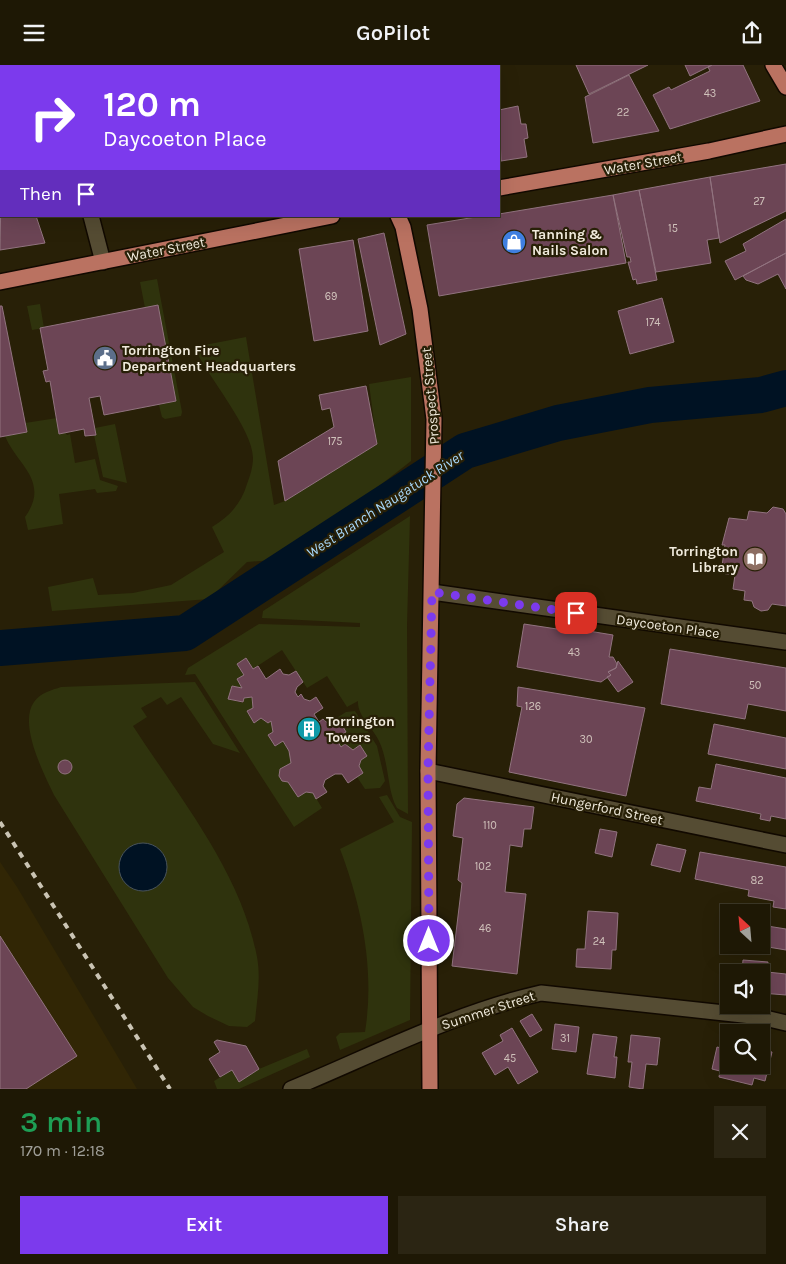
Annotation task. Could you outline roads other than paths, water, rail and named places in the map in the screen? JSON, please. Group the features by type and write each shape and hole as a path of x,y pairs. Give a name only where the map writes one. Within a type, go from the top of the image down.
{"main road":[{"path":"774,65 786,87"},
{"name":"Water Street","path":"500,188 709,151 786,134"},
{"name":"Water Street","path":"0,282 327,217"},
{"name":"Prospect Street","path":"398,217 403,227 420,309 434,419 434,512 428,771 430,1089"}],"street":[{"path":"91,217 103,262"},
{"name":"Daycoeton Place","path":"432,592 786,642"},
{"name":"Hungerford Street","path":"428,771 786,845"},
{"name":"Summer Street","path":"291,1089 429,1030 518,998 540,993 761,1017 786,1023"}],"water":[{"path":"143,843 152,845 160,850 165,858 167,867 165,876 160,884 152,889 143,891 134,889 126,884 121,876 119,867 121,858 126,850 134,845"}],"waterway":[{"name":"West Branch Naugatuck River","path":"0,648 185,633 465,451 558,423 650,405 761,395 786,388"}],"railway":[{"path":"0,822 170,1089"}],"place":[{"name":"Tanning & Nails Salon","path":"514,242"},
{"name":"Torrington Fire Department Headquarters","path":"105,358"},
{"name":"Torrington Library","path":"755,559"},
{"name":"Torrington Towers","path":"309,729"}]}
